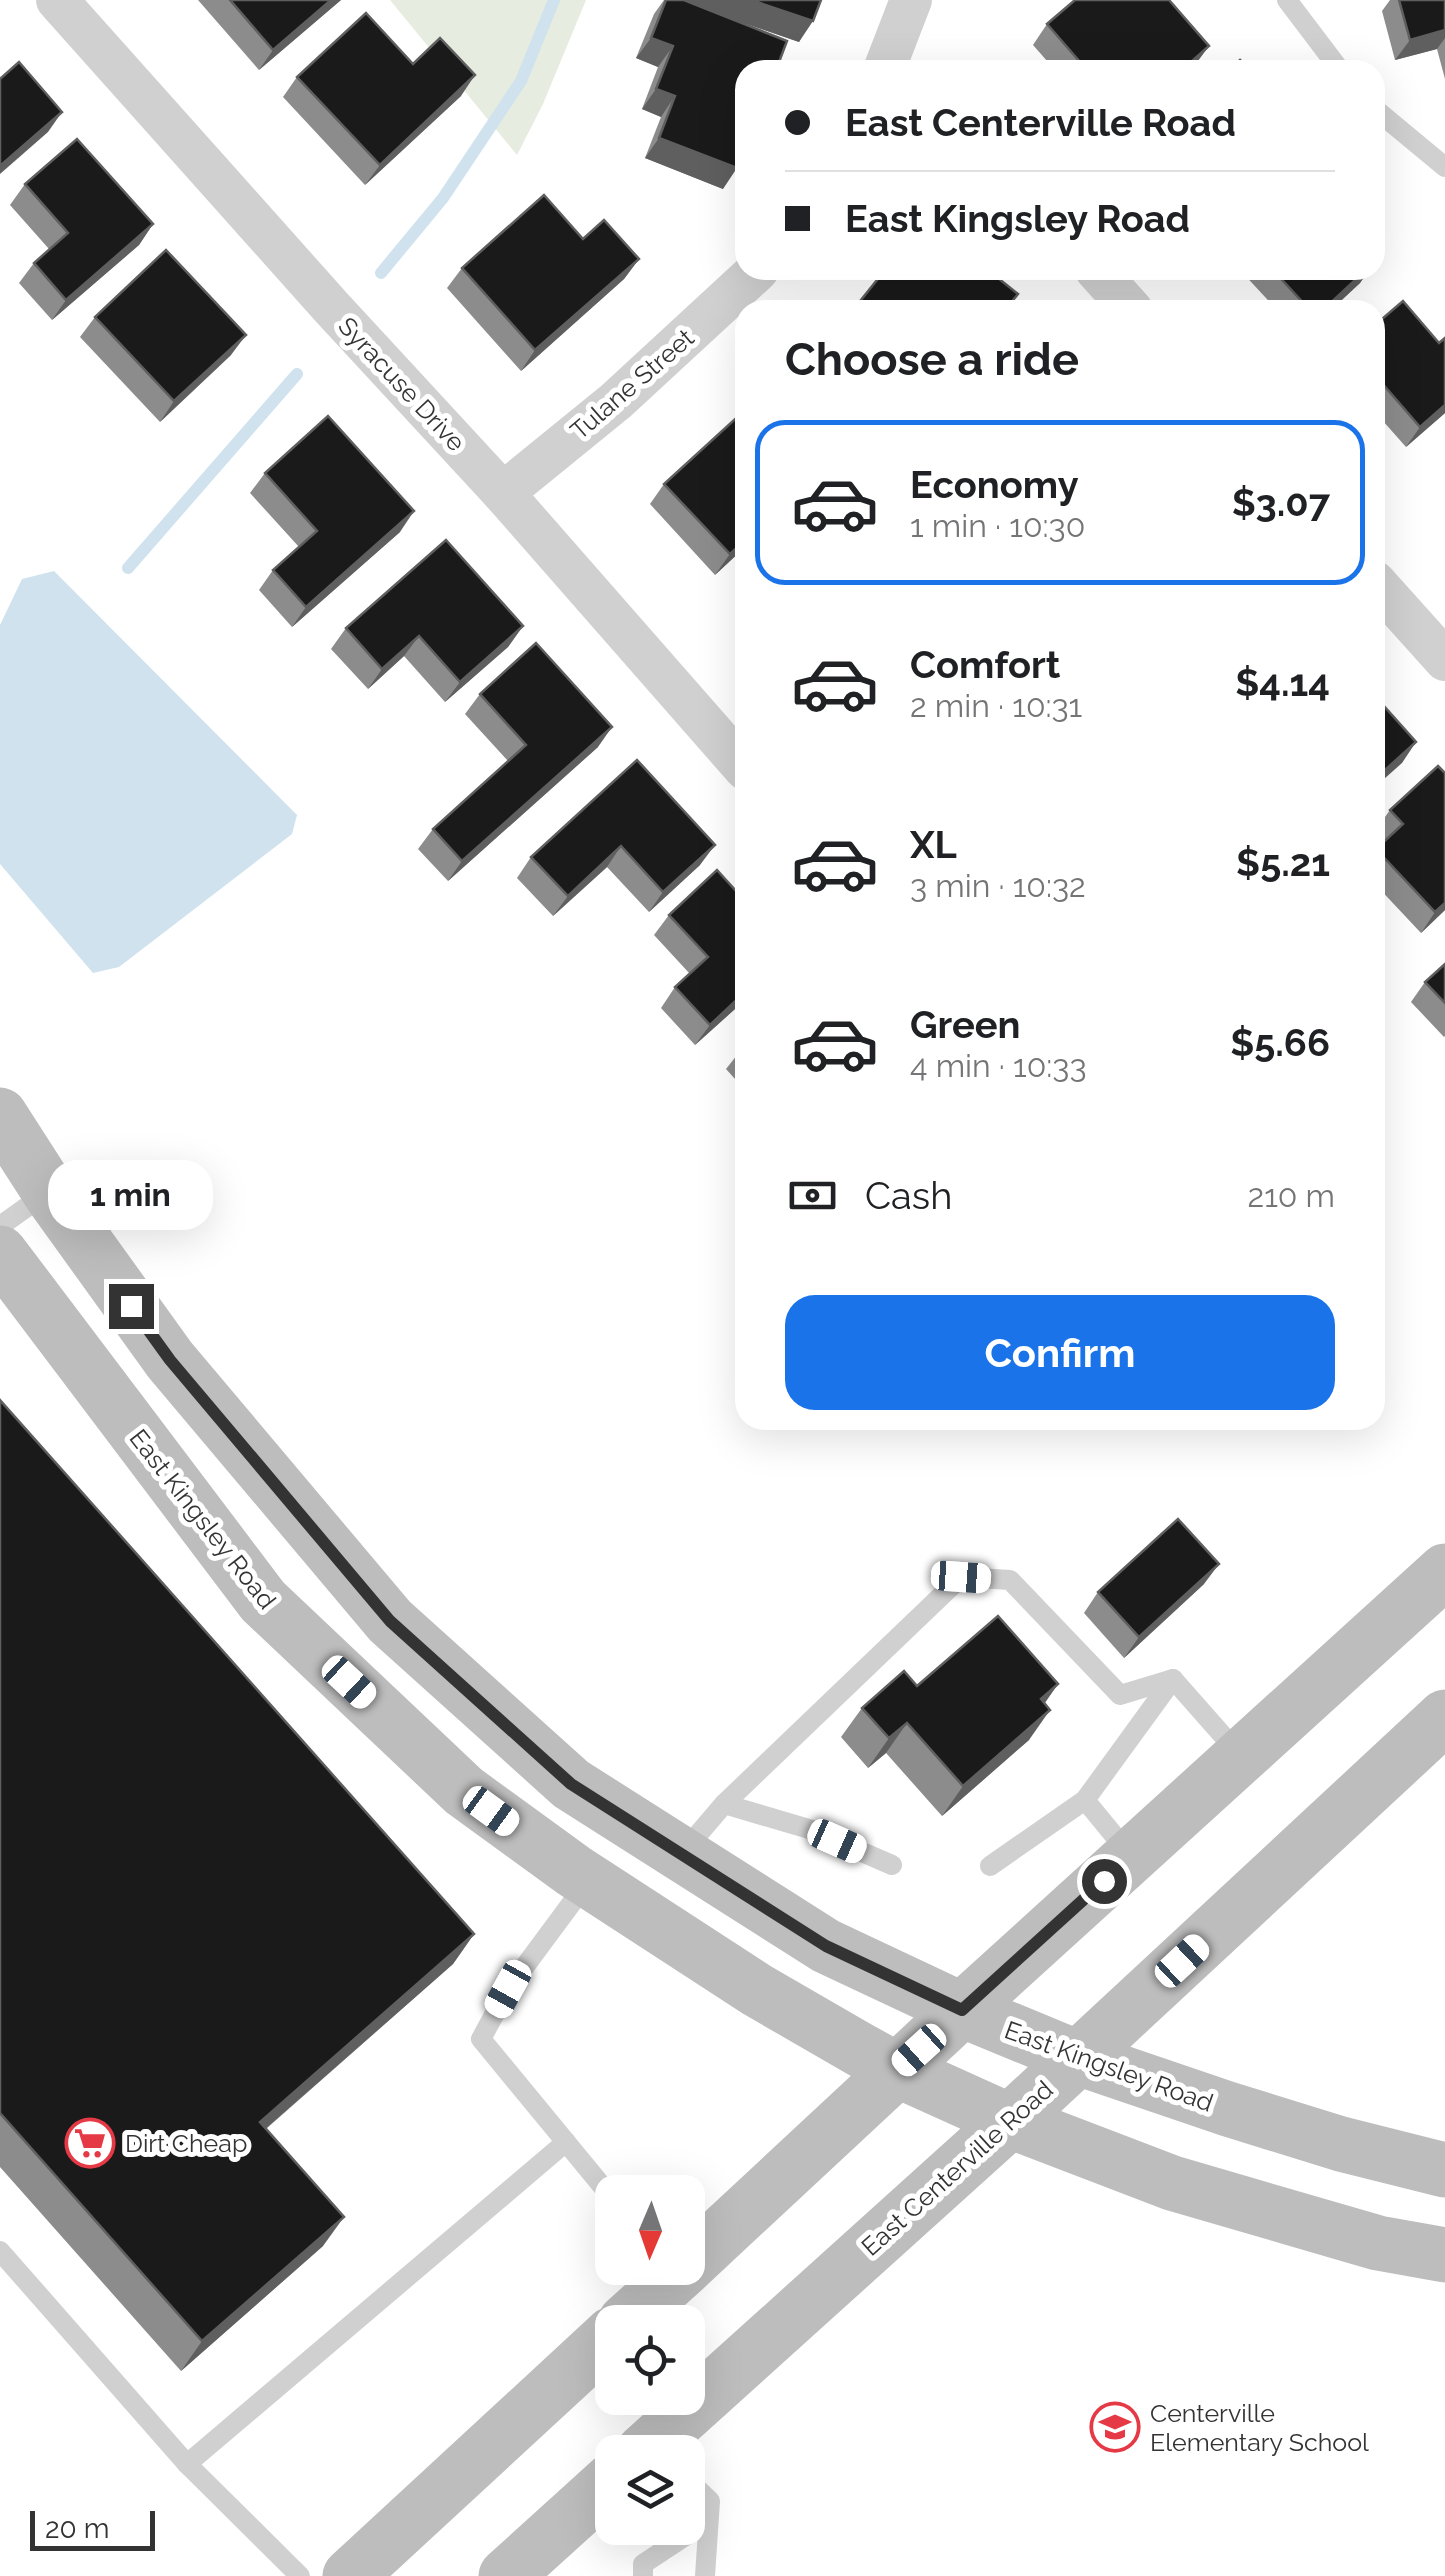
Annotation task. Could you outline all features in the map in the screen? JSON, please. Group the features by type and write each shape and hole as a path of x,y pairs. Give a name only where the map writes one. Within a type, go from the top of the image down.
{"main road":[{"name":"East Kingsley Road","path":"0,1115 49,1191 170,1360 390,1621 571,1784 826,1946 962,2010 1078,2058 1228,2110 1445,2170"},
{"name":"East Kingsley Road","path":"0,1254 263,1601 464,1791 588,1880 758,1990 897,2070 1010,2120 1172,2184 1378,2243 1445,2255"},
{"path":"705,2246 1445,1571"},
{"name":"East Centerville Road","path":"684,2435 1010,2120 1445,1717"},
{"path":"643,2305 663,2285"},
{"path":"350,2576 595,2350"},
{"path":"506,2576 595,2495"}],"street":[{"name":"Syracuse Drive","path":"57,0 735,757"},
{"path":"888,60 911,0"},
{"name":"Tulane Street","path":"503,494 616,401 747,280"},
{"path":"1105,280 1123,300"},
{"path":"1385,593 1445,660"}],"lane":[{"path":"1287,0 1332,60"},
{"path":"1385,118 1445,167"},
{"path":"0,1226 49,1191"},
{"path":"682,1854 724,1804 961,1577 1010,1580 1120,1695 1173,1680"},
{"path":"1173,1680 1242,1756"},
{"path":"990,1866 1085,1800 1173,1680"},
{"path":"1085,1800 1131,1856"},
{"path":"724,1804 810,1829 892,1865"},
{"path":"588,1880 508,1989 481,2039 595,2177"},
{"path":"187,2464 566,2142"},
{"path":"0,2250 187,2464 300,2576"},
{"path":"705,2497 710,2501 705,2576"},
{"path":"643,2576 643,2564 708,2521"}],"shaded area":[{"path":"390,0 586,0 543,104 517,155"}],"water":[{"path":"54,571 297,815 292,834 119,967 93,973 0,864 0,625 22,579"}],"building":[{"path":"230,0 331,0 273,50"},
{"path":"666,0 684,0 787,41 780,60 735,60 735,167 659,138 675,96 656,89 673,46 651,38"},
{"path":"751,0 821,0 813,21"},
{"path":"1075,0 1169,0 1209,46 1193,60 1078,60 1047,24"},
{"path":"1399,0 1445,0 1445,30 1410,40"},
{"path":"366,13 413,64 440,38 475,75 380,165 297,77"},
{"path":"19,62 62,112 0,166 0,79"},
{"path":"77,139 153,224 66,300 34,263 68,233 25,184"},
{"path":"544,195 583,239 604,220 639,259 535,350 462,268"},
{"path":"166,250 246,335 174,401 95,317"},
{"path":"877,280 1000,280 1018,294 1013,300 861,300"},
{"path":"1282,280 1355,280 1334,300 1301,300"},
{"path":"1403,301 1439,343 1445,338 1445,405 1420,427 1385,387 1385,316"},
{"path":"328,416 414,511 306,607 273,570 317,531 265,473"},
{"path":"735,419 735,549 730,554 664,484"},
{"path":"446,540 523,626 460,682 419,636 382,669 346,628"},
{"path":"536,643 612,727 462,861 433,829 526,745 480,694"},
{"path":"1385,707 1416,742 1385,770"},
{"path":"637,760 715,845 663,892 621,846 568,896 531,857"},
{"path":"1438,766 1445,773 1445,903 1435,912 1385,859 1385,841 1403,824 1390,810"},
{"path":"717,870 735,890 735,1001 710,1025 675,987 708,957 669,915"},
{"path":"1445,964 1445,1003 1425,982"},
{"path":"0,1400 474,1934 260,2122 344,2217 202,2341 0,2113"},
{"path":"1178,1519 1219,1564 1139,1637 1098,1592"},
{"path":"998,1616 1058,1684 1041,1699 1050,1710 963,1786 907,1723 889,1738 862,1708 904,1671 917,1686"}],"waterway":[{"path":"381,273 443,198 521,81 554,0"},
{"path":"128,568 297,374"}],"place":[{"name":"Dirt Cheap","path":"90,2143"},
{"name":"Centerville Elementary School","path":"1115,2427"}],"route":[{"path":"131,1306 170,1360 390,1621 571,1784 826,1946 962,2010 1104,1881"}]}
